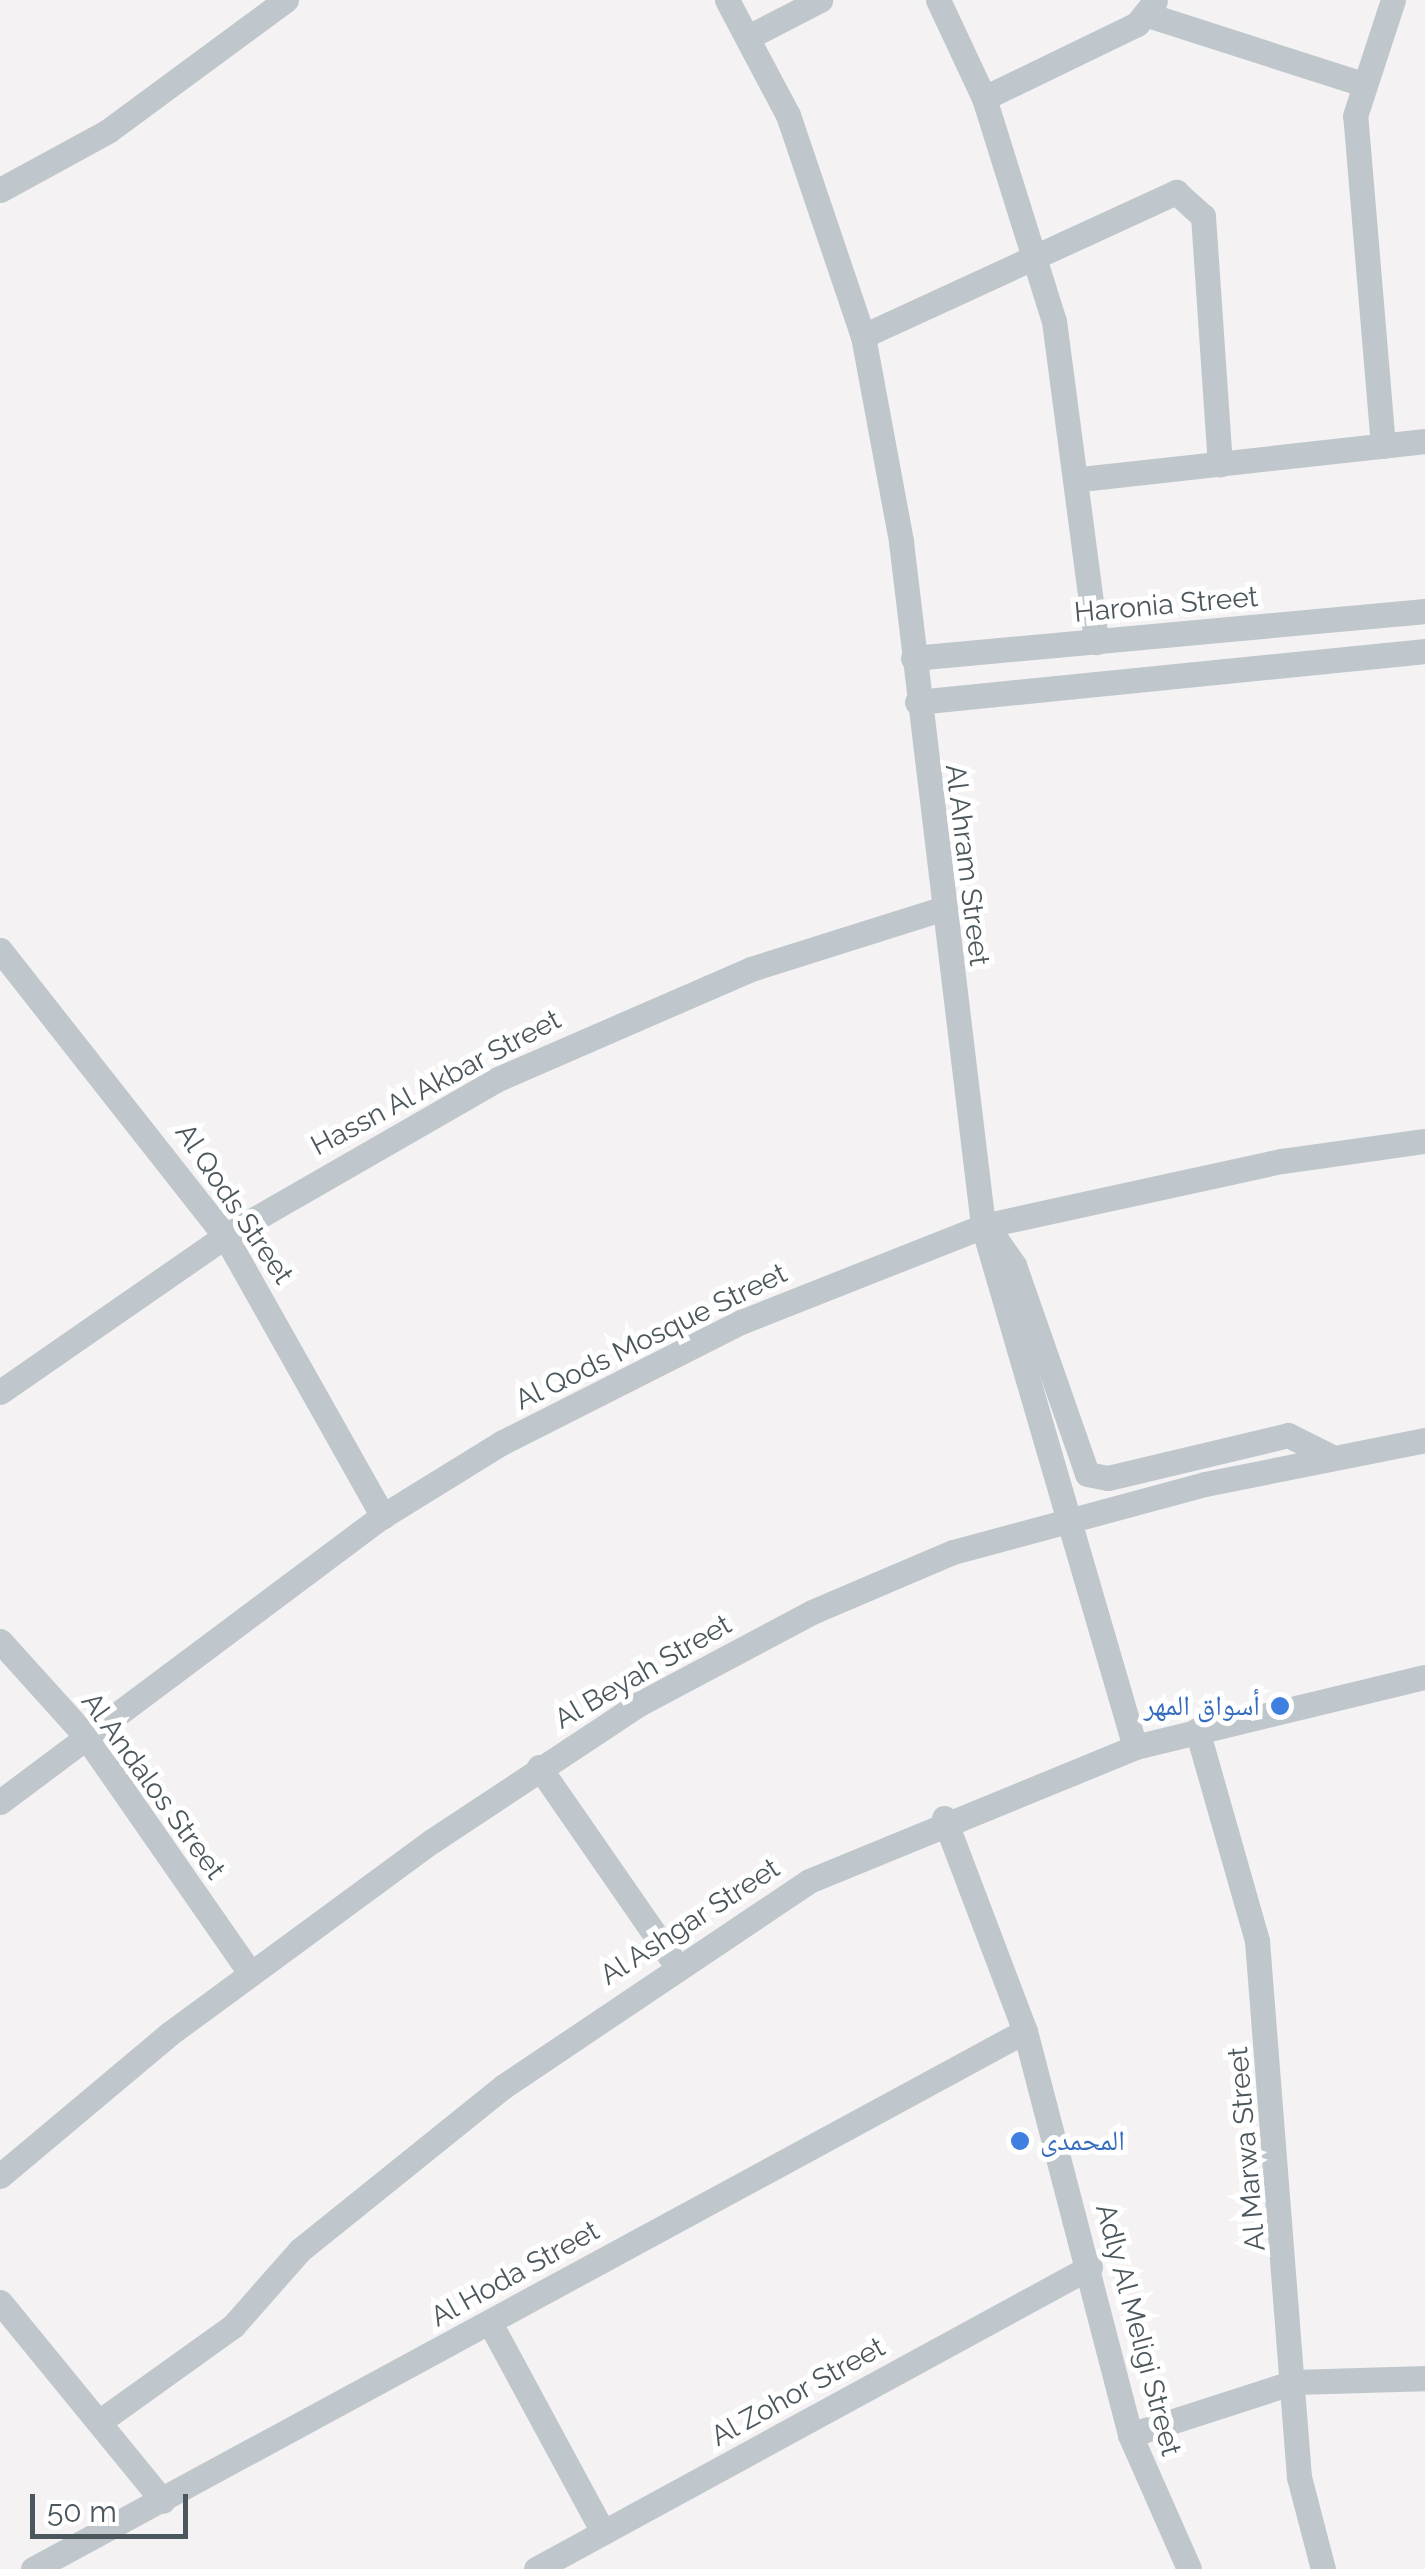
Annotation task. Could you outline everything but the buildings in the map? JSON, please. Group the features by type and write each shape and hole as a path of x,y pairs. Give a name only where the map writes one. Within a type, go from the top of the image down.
{"street":[{"path":"0,190 122,122 286,0"},
{"name":"Al Ahram Street","path":"727,0 750,36 826,215 863,336 913,658 983,1226 1135,1747"},
{"path":"750,36 820,0"},
{"path":"938,0 984,98 1035,252 1081,479 1096,642"},
{"path":"1383,446 1356,116 1392,0"},
{"path":"984,98 1152,8 1363,84"},
{"path":"863,336 1156,195 1193,199 1203,216 1220,464"},
{"path":"1081,479 1425,442"},
{"name":"Haronia Street","path":"913,658 1425,612"},
{"path":"917,702 1425,651"},
{"name":"Hassn Al Akbar Street","path":"0,1392 225,1236 381,1140 624,1018 941,909"},
{"name":"Al Qods Street","path":"0,950 225,1236 382,1516"},
{"name":"Al Qods Mosque Street","path":"0,1802 84,1734 382,1516 620,1380 983,1226 1153,1186 1425,1141"},
{"path":"983,1226 1014,1265 1087,1474 1108,1478 1288,1436 1332,1457"},
{"name":"Al Beyah Street","path":"0,2176 250,1973 539,1767 812,1612 953,1552 1332,1457 1425,1440"},
{"name":"Al Andalos Street","path":"0,1641 84,1734 250,1973"},
{"name":"Al Ashgar Street","path":"99,2422 233,2326 300,2250 504,2086 676,1965 809,1881 944,1818 1135,1747 1425,1677"},
{"name":"Al Marwa Street","path":"1197,1730 1257,1941 1304,2514 1323,2569"},
{"path":"539,1767 676,1965"},
{"name":"Adly Al Meligi Street","path":"944,1818 1025,2030 1090,2267 1130,2435 1189,2569"},
{"name":"Al Hoda Street","path":"33,2569 1025,2030"},
{"name":"Al Zohor Street","path":"536,2569 1090,2267"},
{"path":"0,2302 163,2500"},
{"path":"490,2322 603,2532"},
{"path":"1130,2435 1294,2382 1425,2378"}],"place":[{"name":"أسواق المهر","path":"1280,1706"},
{"name":"المحمدى","path":"1020,2141"}]}
